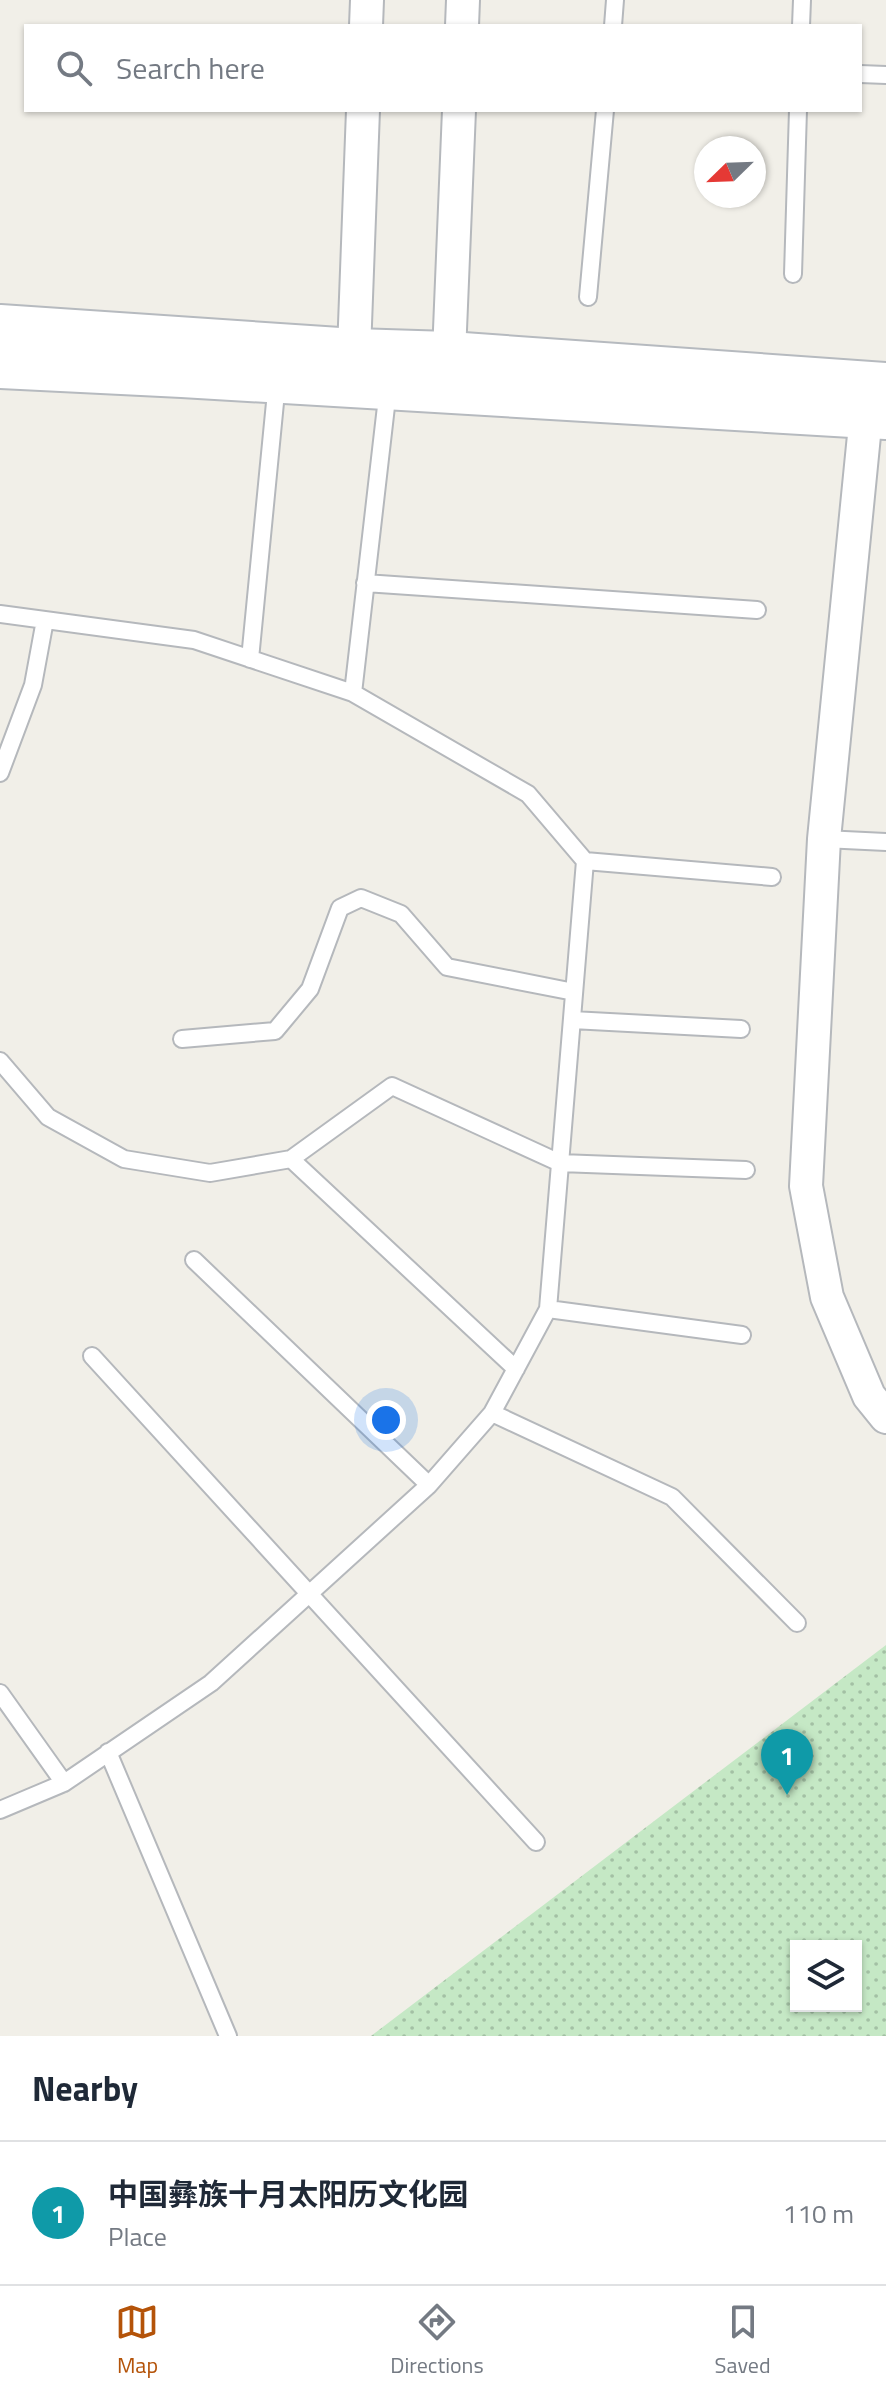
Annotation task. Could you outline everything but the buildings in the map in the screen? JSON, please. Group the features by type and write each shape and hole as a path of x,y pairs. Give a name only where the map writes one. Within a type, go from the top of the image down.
{"main road":[{"path":"0,327 354,351 449,354 877,400"},
{"path":"0,366 388,387 877,400"}],"street":[{"path":"366,24 367,0"},
{"path":"462,24 463,0"},
{"path":"354,351 363,112"},
{"path":"449,354 459,112"},
{"path":"877,400 824,839 806,1186 827,1297 869,1396 886,1417"}],"lane":[{"path":"613,24 615,0"},
{"path":"801,24 802,0"},
{"path":"862,74 886,75"},
{"path":"588,297 605,112"},
{"path":"793,274 798,112"},
{"path":"250,659 277,381"},
{"path":"353,693 388,387"},
{"path":"365,583 757,610"},
{"path":"0,614 194,640 353,693 528,794 585,861 772,877"},
{"path":"0,773 33,685 45,620"},
{"path":"824,839 886,842"},
{"path":"0,1810 64,1783 211,1683 429,1485 492,1413 548,1309 585,861"},
{"path":"182,1039 275,1031 310,989 340,908 361,898 401,914 447,967 574,992"},
{"path":"572,1020 741,1029"},
{"path":"0,1061 48,1117 124,1159 210,1173 291,1159 392,1086 560,1163 746,1170"},
{"path":"291,1159 516,1369"},
{"path":"194,1260 429,1485"},
{"path":"548,1309 742,1335"},
{"path":"92,1356 536,1842"},
{"path":"492,1413 672,1497 797,1623"},
{"path":"0,1693 64,1783"},
{"path":"108,1752 228,2036"}],"green space":[{"path":"886,1645 886,2036 371,2036"}],"place":[{"name":"中国彝族十月太阳历文化园","path":"787,1795"}]}
